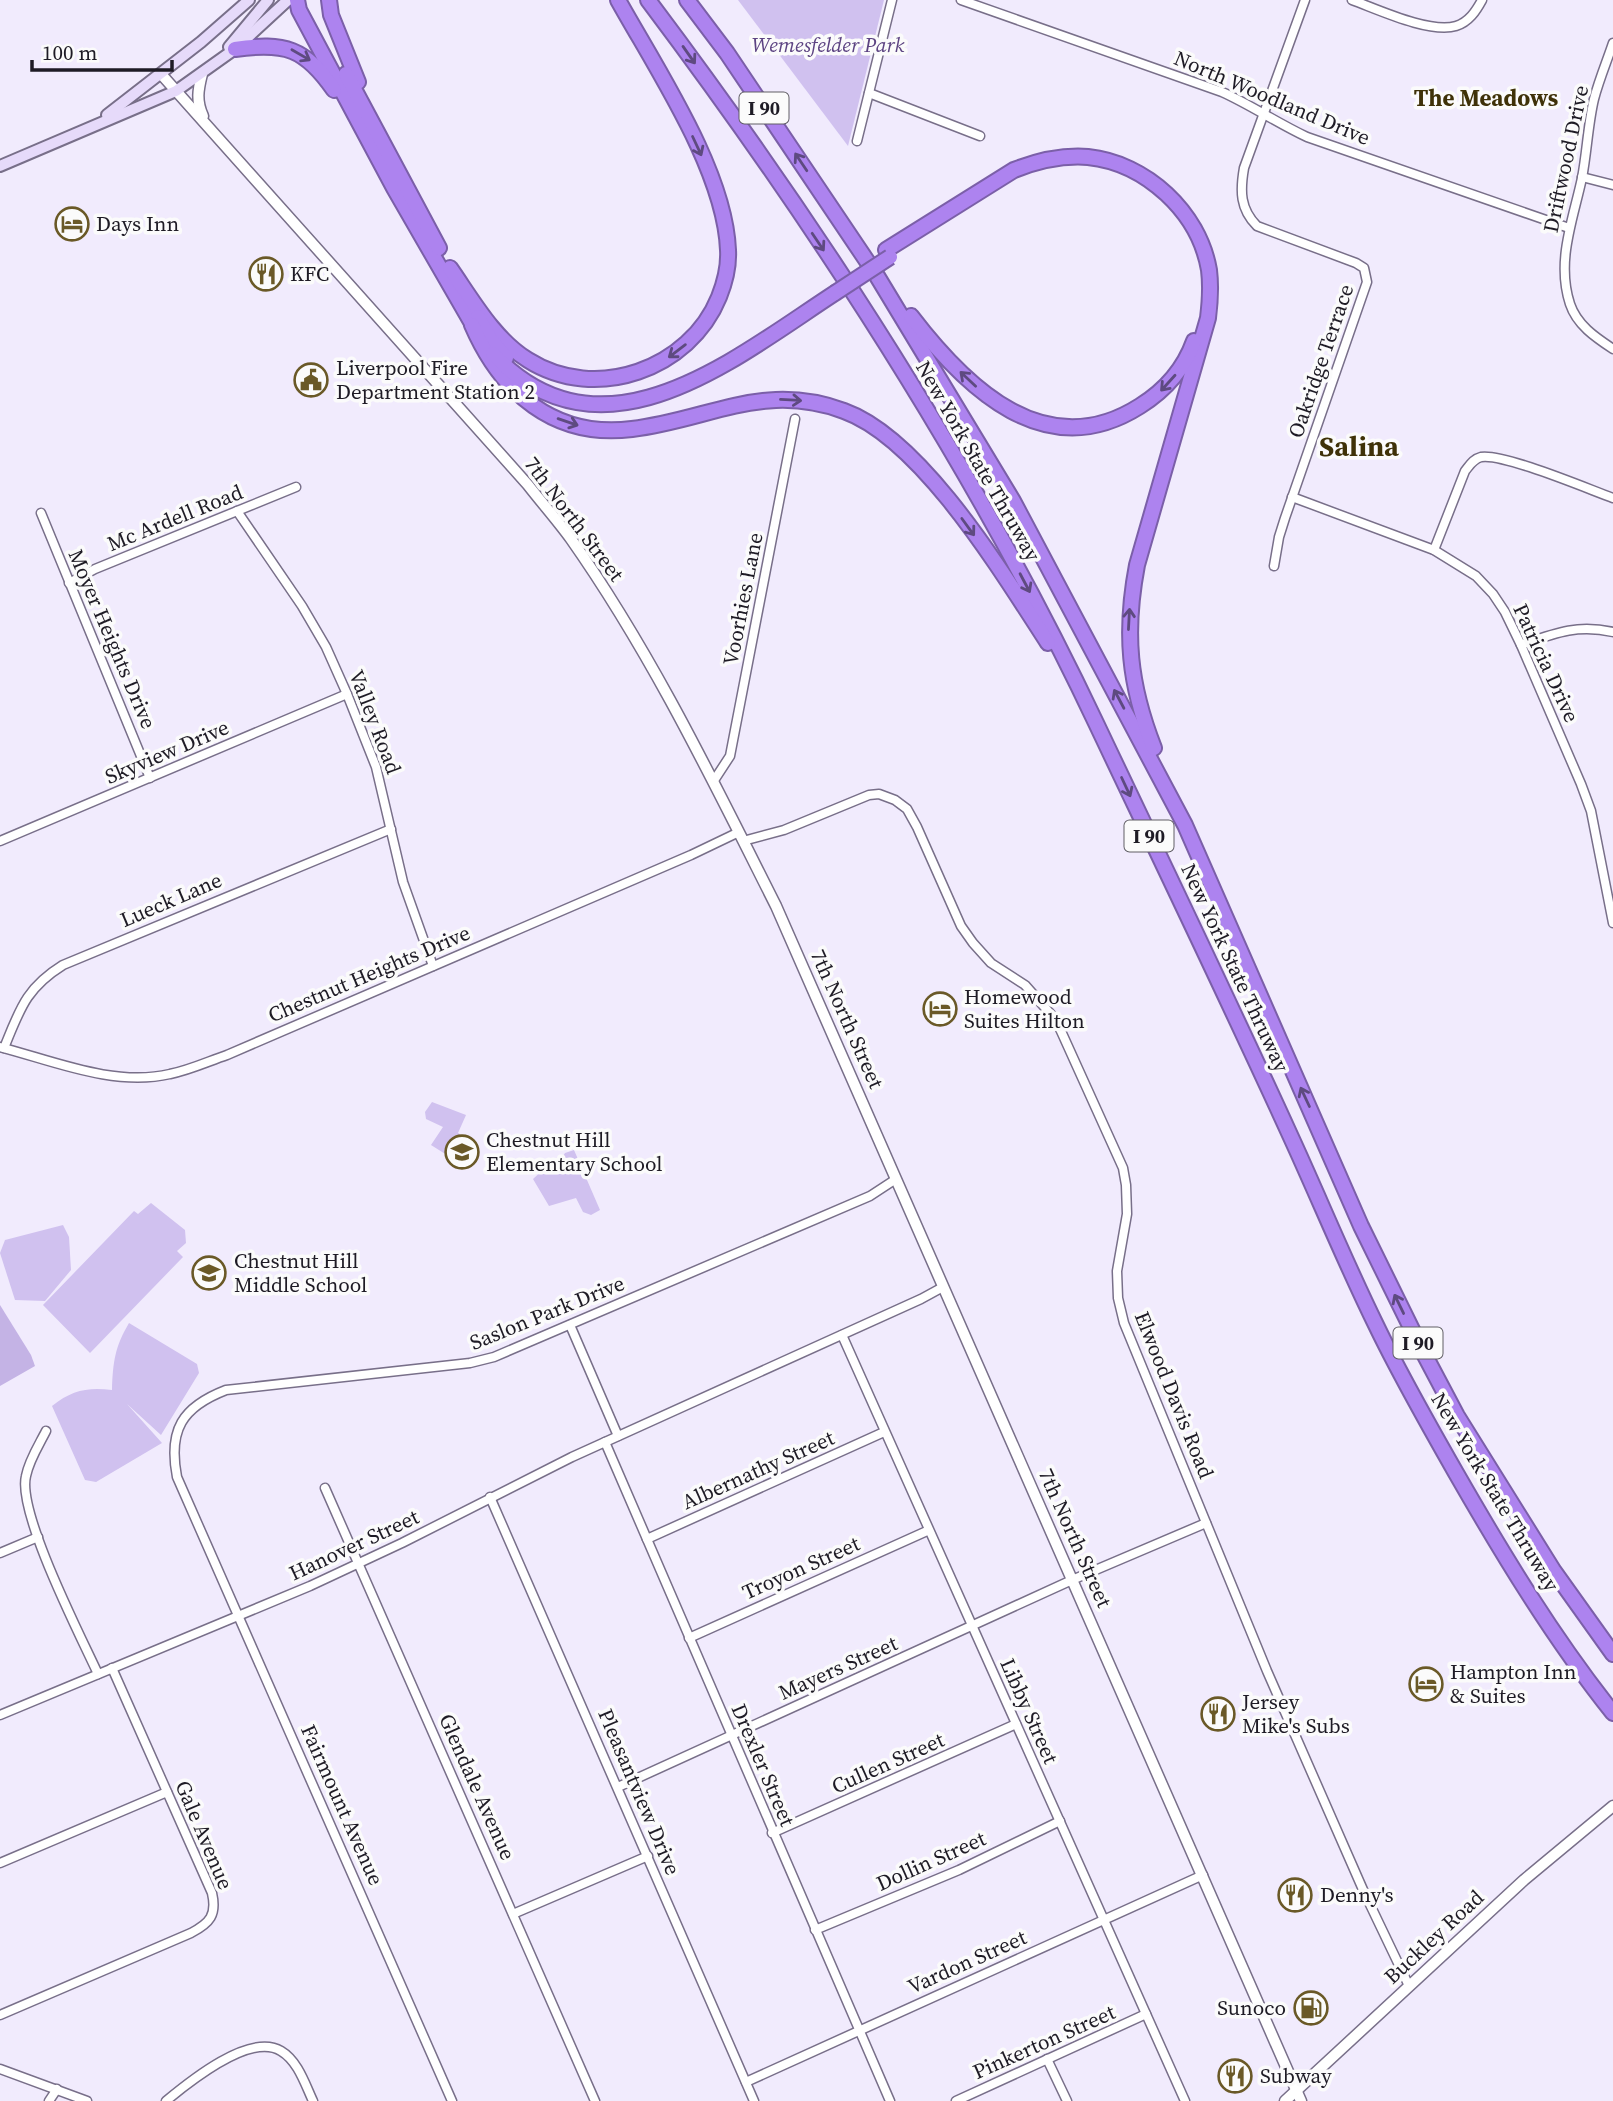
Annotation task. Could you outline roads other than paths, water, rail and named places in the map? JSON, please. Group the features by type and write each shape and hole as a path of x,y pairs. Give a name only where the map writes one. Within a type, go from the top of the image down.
{"highway":[{"path":"297,0 299,10 490,339 506,358 531,377 572,394 601,398 653,389 710,364 834,290"},
{"path":"302,0 307,5 376,141"},
{"path":"329,0 331,15 394,188 472,325 487,348 504,366 537,389 580,404 612,406 661,395 710,373 1014,170 1062,158 1087,157 1130,169 1167,195 1196,233 1209,271 1211,295 1208,318 1137,565 1130,599 1128,636 1132,678 1141,715 1185,825"},
{"path":"450,268 507,345 530,362 581,379 609,379 632,375 662,363 687,343 708,319 725,281 729,259 723,210 713,179 692,134 618,0"},
{"name":"New York State Thruway","path":"648,0 757,151 911,386 1010,554 1095,720 1377,1326 1493,1538 1613,1713"},
{"name":"New York State Thruway","path":"687,0 727,53 877,276 1013,501 1185,825 1362,1226 1420,1348 1457,1416 1546,1559 1613,1654"},
{"path":"235,48 273,45 294,50 308,58 376,141"},
{"path":"877,276 944,356 972,384 1016,415 1058,426 1084,426 1107,422 1126,415 1153,398 1181,367 1191,350 1199,326 1202,289 1199,263 1185,228 1153,193 1130,177 1098,167 1054,165 1016,177 888,254"},
{"path":"472,325 498,374 545,414 572,425 600,430 631,429 739,404 788,399 809,401 863,419 896,444 920,467 950,503 998,567 1095,720"}],"main road":[{"path":"93,125 161,74 249,0"},
{"path":"215,63 268,0"},
{"path":"0,166 176,91 235,48 289,0"}],"street":[{"path":"857,141 892,0"},
{"name":"North Woodland Drive","path":"961,0 1222,92 1307,136 1569,229"},
{"name":"Oakridge Terrace","path":"1274,566 1279,537 1364,294 1367,274 1364,268 1356,263 1257,226 1249,218 1242,202 1244,168 1305,0"},
{"path":"1352,0 1434,27 1453,27 1473,16 1482,0"},
{"name":"Driftwood Drive","path":"1613,43 1594,99 1582,177 1564,257 1570,305 1588,332 1613,349"},
{"name":"7th North Street","path":"161,74 519,475 570,538 630,629 776,906 1301,2101"},
{"path":"202,74 198,89 199,106 208,126"},
{"path":"869,93 980,136"},
{"path":"1582,177 1613,185"},
{"name":"Voorhies Lane","path":"713,782 724,768 732,744 795,419"},
{"path":"1434,550 1465,471 1472,461 1480,458 1491,457 1511,462 1613,498"},
{"name":"Mc Ardell Road","path":"69,583 95,569 296,487"},
{"name":"Patricia Drive","path":"1292,497 1434,550 1476,576 1493,594 1521,645 1591,811 1613,923"},
{"name":"Valley Road","path":"237,511 327,647 376,767 408,899 433,966"},
{"name":"Moyer Heights Drive","path":"41,513 150,778"},
{"path":"1521,645 1556,632 1582,628 1613,632"},
{"name":"Skyview Drive","path":"0,841 347,694"},
{"name":"Elwood Davis Road","path":"741,836 784,830 869,795 879,794 895,800 907,809 918,827 961,926 973,943 991,963 1025,985 1056,1020 1123,1168 1127,1214 1117,1271 1118,1298 1124,1324 1278,1698 1409,1986"},
{"name":"Lueck Lane","path":"2,1047 31,991 44,977 63,965 391,829"},
{"name":"Chestnut Heights Drive","path":"2,1047 128,1078 172,1074 227,1055 691,855 741,836"},
{"name":"Saslon Park Drive","path":"198,1524 177,1477 173,1456 175,1436 182,1421 190,1410 206,1397 226,1390 470,1363 494,1357 870,1196 896,1180"},
{"path":"570,1325 618,1436 943,1287"},
{"name":"Libby Street","path":"842,1335 927,1531 1185,2101"},
{"path":"0,1716 98,1674 38,1537 27,1505 26,1476 46,1431"},
{"name":"Albernathy Street","path":"648,1539 884,1432"},
{"name":"Hanover Street","path":"98,1674 359,1563 618,1436"},
{"name":"Drexler Street","path":"605,1442 890,2101"},
{"name":"Glendale Avenue","path":"325,1488 595,2101"},
{"name":"Pleasantview Drive","path":"490,1497 754,2101"},
{"path":"1072,1580 1206,1523"},
{"name":"Fairmount Avenue","path":"198,1524 452,2101"},
{"name":"Troyon Street","path":"689,1638 927,1531"},
{"path":"0,1553 38,1537"},
{"name":"Mayers Street","path":"618,1787 1072,1580"},
{"name":"Gale Avenue","path":"0,2014 191,1933 211,1920 215,1905 212,1893 112,1668"},
{"name":"Cullen Street","path":"772,1833 1016,1724"},
{"path":"0,1863 167,1792"},
{"name":"Buckley Road","path":"1285,2101 1524,1880 1613,1806"},
{"name":"Dollin Street","path":"815,1930 958,1870 1059,1821"},
{"path":"513,1914 648,1856"},
{"name":"Vardon Street","path":"746,2082 1203,1875"},
{"name":"Pinkerton Street","path":"956,2101 1146,2014"},
{"path":"166,2101 221,2061 265,2047 279,2050 291,2059 313,2101"},
{"path":"1047,2059 1068,2101"},
{"path":"0,2068 87,2101"},
{"path":"49,2101 57,2089"}],"place":[{"name":"Days Inn","path":"72,224"},
{"name":"KFC","path":"266,274"},
{"name":"Liverpool Fire Department Station 2","path":"311,380"},
{"name":"Homewood Suites Hilton","path":"940,1009"},
{"name":"Chestnut Hill Elementary School","path":"462,1152"},
{"name":"Chestnut Hill Middle School","path":"209,1273"},
{"name":"Hampton Inn & Suites","path":"1426,1684"},
{"name":"Jersey Mike's Subs","path":"1218,1714"},
{"name":"Denny's","path":"1295,1895"},
{"name":"Sunoco","path":"1311,2008"},
{"name":"Subway","path":"1235,2076"}],"district":[{"name":"The Meadows","path":"1486,98"},
{"name":"Salina","path":"1359,446"}],"park label":[{"name":"Wemesfelder Park","path":"828,45"}]}
